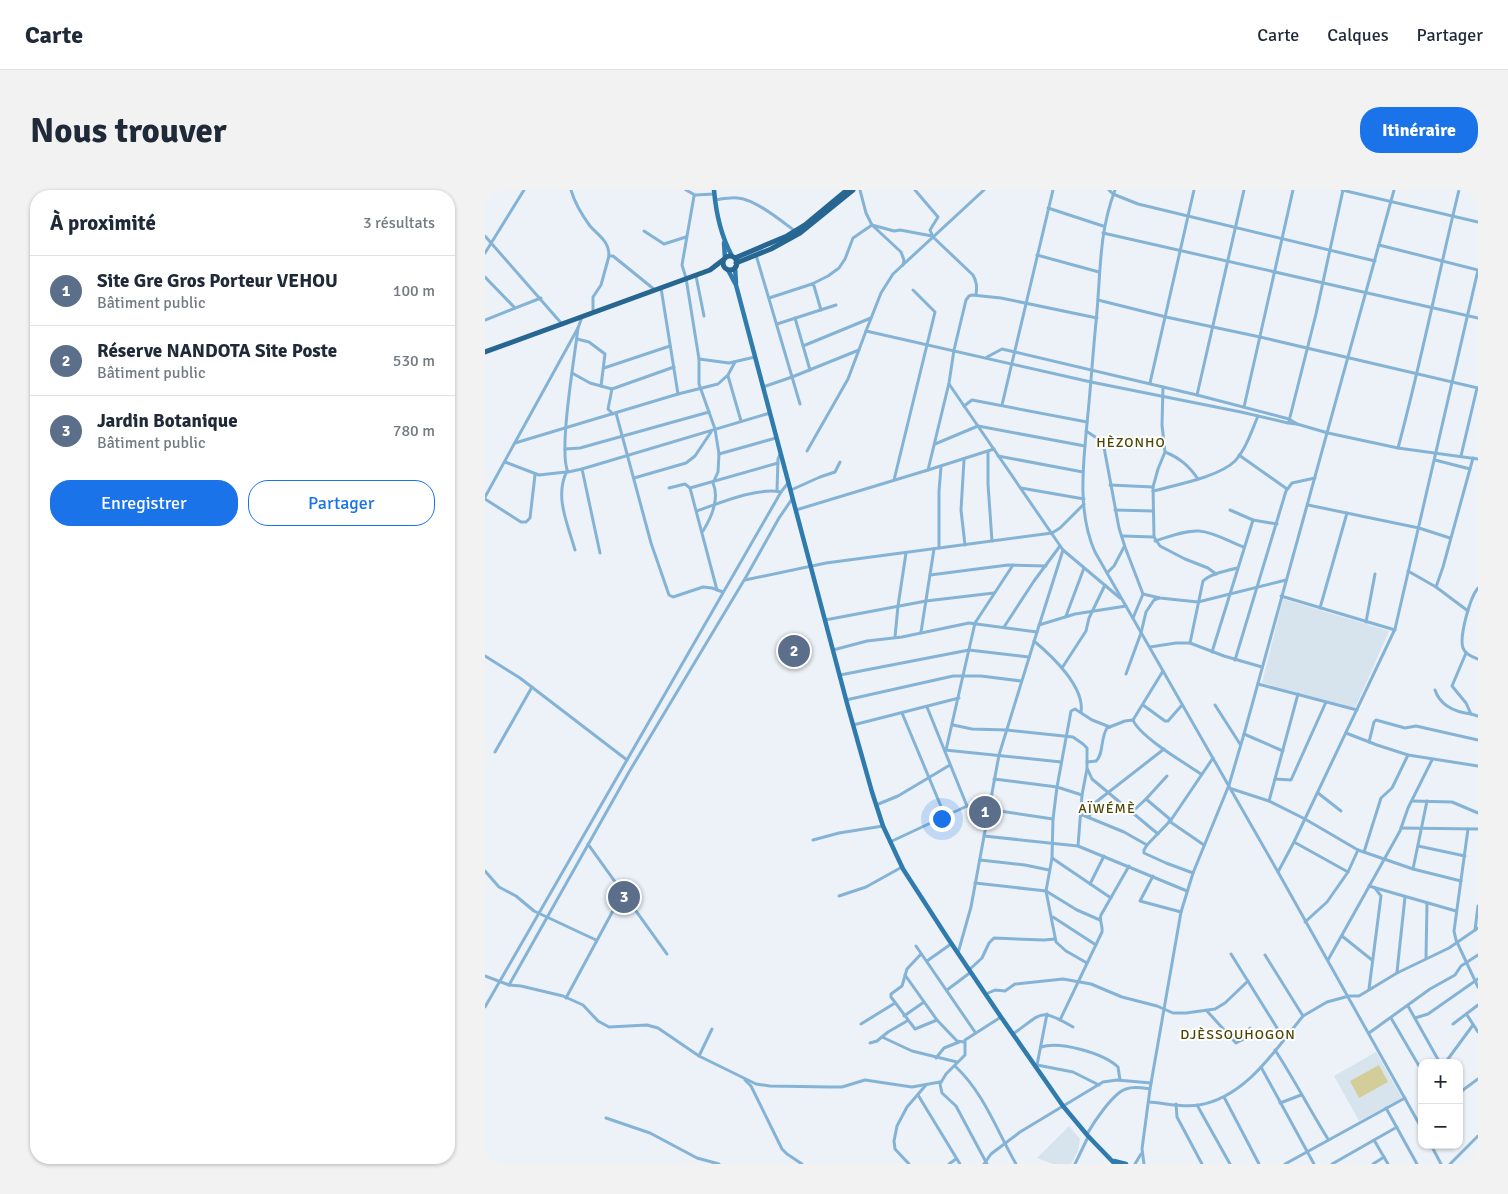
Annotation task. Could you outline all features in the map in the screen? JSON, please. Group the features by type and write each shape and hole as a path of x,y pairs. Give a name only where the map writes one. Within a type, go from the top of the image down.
{"highway":[{"path":"728,270 734,261 796,231 847,190"},
{"path":"485,352 709,270 724,259 734,261 756,255 800,233 853,190"},
{"path":"724,259 723,265 728,270"},
{"path":"709,270 728,270"}],"main road":[{"path":"714,192 724,241 734,261 735,285"},
{"path":"724,241 724,259"},
{"path":"728,270 735,285 755,357 845,700 876,805 890,842 902,866 951,944 1063,1106 1115,1162 1126,1164"}],"street":[{"path":"485,253 524,190"},
{"path":"571,190 581,214 606,242 609,249 609,256 601,285 593,297 593,312"},
{"path":"686,190 695,195 714,192"},
{"path":"859,190 872,225 901,252 904,260 903,265"},
{"path":"915,190 938,217 931,226 930,230 933,237 973,275 977,286 976,295"},
{"path":"807,451 848,379 871,318 893,274 984,190"},
{"path":"1002,405 1053,190"},
{"path":"1109,190 1138,204 1375,261"},
{"path":"1150,383 1194,190"},
{"path":"1197,395 1244,190"},
{"path":"1244,407 1293,190"},
{"path":"1289,421 1323,283 1342,190 1478,222"},
{"path":"1135,1164 1141,1154 1163,1009 1181,912 1193,873 1229,785 1394,190"},
{"path":"1397,448 1417,375 1459,190"},
{"path":"1114,192 1103,226 1099,272 1097,318 1083,472 1086,529 1107,574 1418,1118"},
{"path":"695,195 682,265 686,278 699,359 699,379 719,454 718,472 713,483 715,491 712,516 703,531"},
{"path":"715,200 735,197 747,200 766,210 796,231"},
{"path":"1048,208 1103,226"},
{"path":"769,298 812,284 828,276 839,268 845,260 853,238 872,225 894,231 900,230 933,237"},
{"path":"643,231 664,244 686,237"},
{"path":"1103,233 1478,318"},
{"path":"485,236 562,324"},
{"path":"1278,872 1318,793 1395,630 1478,270 1379,245"},
{"path":"756,255 800,404"},
{"path":"1037,255 1099,272"},
{"path":"609,256 613,256 658,289 678,394"},
{"path":"695,275 704,316"},
{"path":"485,277 515,308"},
{"path":"812,284 821,310"},
{"path":"894,481 935,312 913,290"},
{"path":"928,470 949,383 954,350 966,300 969,296 1001,298 1097,318"},
{"path":"485,320 541,298"},
{"path":"1098,300 1478,388 1461,456"},
{"path":"777,324 836,305"},
{"path":"535,474 530,518 526,522 521,522 485,498 578,328 582,316"},
{"path":"795,318 810,370"},
{"path":"803,346 871,318"},
{"path":"575,550 564,514 562,500 563,482 567,471 566,429 578,328"},
{"path":"866,331 1091,382 1289,421"},
{"path":"577,339 589,342 605,354 601,386"},
{"path":"604,368 670,346"},
{"path":"986,358 1002,349 1092,369 1244,407 1328,433 1397,448 1478,459"},
{"path":"763,387 859,350"},
{"path":"699,359 725,363 755,357"},
{"path":"515,443 678,394 718,384 728,375 735,362"},
{"path":"572,373 581,379 612,389 674,367"},
{"path":"728,375 741,421"},
{"path":"949,383 1063,550 1122,600"},
{"path":"1163,387 1162,425 1165,452 1157,469 1153,489 1155,542 1185,559 1208,568 1216,574"},
{"path":"612,389 608,409 615,414 623,435 656,559 669,595 673,597 703,587 723,592"},
{"path":"964,406 972,400 1087,422"},
{"path":"1220,408 1222,402"},
{"path":"565,449 580,448 709,412"},
{"path":"505,462 535,474 571,472 770,413"},
{"path":"1110,485 1153,489 1198,479 1230,466 1239,456 1259,416"},
{"path":"935,444 978,426 1085,446"},
{"path":"634,478 686,463 695,456 713,430"},
{"path":"1086,431 1103,442 1121,536 1143,594 1133,618"},
{"path":"719,454 777,438"},
{"path":"796,510 964,460 994,449"},
{"path":"988,452 992,541"},
{"path":"1165,452 1183,462 1198,479"},
{"path":"779,491 778,462 780,453"},
{"path":"999,456 1083,472"},
{"path":"1239,456 1287,489"},
{"path":"1436,587 1473,458"},
{"path":"964,460 961,510 965,545"},
{"path":"1435,460 1470,469"},
{"path":"690,488 778,462"},
{"path":"791,490 835,472 840,462"},
{"path":"939,548 941,467"},
{"path":"583,469 601,553"},
{"path":"1235,660 1287,489 1292,483 1315,478"},
{"path":"485,1007 779,491 789,482"},
{"path":"669,488 685,484 690,488 703,531 717,590"},
{"path":"1021,488 1084,499"},
{"path":"697,511 749,494 779,491"},
{"path":"509,985 629,772 779,518 793,498"},
{"path":"744,580 826,563 1052,533 1061,528 1084,504"},
{"path":"1308,505 1419,528 1450,538"},
{"path":"1115,510 1153,511"},
{"path":"1230,510 1253,520 1277,524"},
{"path":"1320,608 1347,513"},
{"path":"1212,652 1253,520"},
{"path":"1155,542 1185,532 1197,531 1206,532 1244,547"},
{"path":"1121,536 1154,536"},
{"path":"1004,627 1061,546"},
{"path":"1107,574 1125,547"},
{"path":"921,632 934,549"},
{"path":"958,953 966,929 999,755 1063,550"},
{"path":"895,637 906,553"},
{"path":"930,575 1013,565 1046,566"},
{"path":"945,750 953,725 975,623 1013,565"},
{"path":"1190,643 1203,581 1216,574 1238,567"},
{"path":"1065,617 1084,568"},
{"path":"1409,571 1436,587 1468,611"},
{"path":"1366,622 1375,574"},
{"path":"1143,594 1160,598 1198,602 1286,580"},
{"path":"1062,668 1086,631 1093,610 1105,585"},
{"path":"1478,588 1468,611 1462,641 1463,649 1466,653 1478,659"},
{"path":"825,620 926,601 994,593"},
{"path":"1281,596 1395,630"},
{"path":"1126,674 1149,606 1154,600 1160,598"},
{"path":"1039,626 1093,610 1126,606"},
{"path":"832,650 969,623 1037,632"},
{"path":"1034,641 1062,668 1080,696 1081,712"},
{"path":"1150,647 1190,643 1235,660 1262,667"},
{"path":"839,675 969,650 1029,656"},
{"path":"1466,653 1452,686 1466,703 1471,714"},
{"path":"485,656 532,687 627,760"},
{"path":"1133,720 1163,671"},
{"path":"845,700 963,675 1021,681"},
{"path":"1257,684 1357,710"},
{"path":"495,752 532,687"},
{"path":"1435,690 1437,698 1443,704 1460,712 1478,716"},
{"path":"1269,802 1298,694"},
{"path":"853,725 927,708 959,698"},
{"path":"1275,779 1291,780 1326,702"},
{"path":"1143,705 1165,722 1183,705"},
{"path":"1215,705 1240,745"},
{"path":"927,708 967,806"},
{"path":"1087,963 1059,946 1055,938 1046,891 1052,858 1053,819 1057,787 1072,710 1075,709 1092,720 1110,726"},
{"path":"902,713 945,816"},
{"path":"1087,762 1099,760 1103,736 1110,726 1127,720 1133,720"},
{"path":"1133,720 1137,726 1164,749 1201,774"},
{"path":"1369,742 1376,720 1405,728 1415,726 1478,740"},
{"path":"953,725 1076,738 1087,748 1087,768 1088,774 1092,779 1158,834"},
{"path":"1346,733 1408,755 1432,760 1478,765"},
{"path":"1244,734 1283,751"},
{"path":"1089,817 1093,806 1164,749"},
{"path":"945,750 1061,762"},
{"path":"1364,852 1381,798 1391,788 1408,755"},
{"path":"1193,873 1144,852 1147,844 1170,821 1213,758"},
{"path":"1328,960 1401,828 1432,760"},
{"path":"876,805 950,765"},
{"path":"1078,846 1082,795 1087,768"},
{"path":"1132,812 1167,776"},
{"path":"994,779 1057,787 1082,795"},
{"path":"1231,789 1269,802 1305,819 1358,850 1413,869 1461,881"},
{"path":"1318,793 1341,811"},
{"path":"1146,799 1170,821 1204,845"},
{"path":"1412,801 1457,803 1478,813"},
{"path":"1413,869 1427,801"},
{"path":"890,842 967,806 1053,819"},
{"path":"1080,814 1124,832 1147,844"},
{"path":"813,840 839,833 883,826"},
{"path":"1401,828 1478,830"},
{"path":"1468,830 1454,931 1457,943 1477,980 1478,987"},
{"path":"984,836 1078,846 1187,891"},
{"path":"1294,842 1348,872"},
{"path":"589,844 667,954"},
{"path":"1418,846 1465,856"},
{"path":"1305,922 1327,902 1348,872 1358,850"},
{"path":"1090,884 1104,856"},
{"path":"1052,858 1111,898"},
{"path":"980,860 1025,865 1049,870"},
{"path":"839,896 866,887 902,866"},
{"path":"1060,1020 1103,928 1100,920 1101,915 1129,866"},
{"path":"485,871 499,887 516,896 539,913 596,940"},
{"path":"1153,876 1140,901 1181,912"},
{"path":"975,883 1046,891 1077,910 1100,920"},
{"path":"1369,886 1456,911"},
{"path":"1375,888 1381,896"},
{"path":"1369,990 1381,896 1385,891"},
{"path":"567,998 623,892"},
{"path":"1397,973 1405,897"},
{"path":"1425,958 1427,903"},
{"path":"1353,1005 1359,996 1397,973 1457,943 1476,930 1478,906"},
{"path":"1052,917 1095,945"},
{"path":"1342,936 1372,960"},
{"path":"947,990 982,958 989,943 994,938 1043,940 1055,938"},
{"path":"927,961 951,944"},
{"path":"916,946 975,1032"},
{"path":"921,954 907,969 902,986 890,996 907,1021 915,1029 937,1020"},
{"path":"1231,954 1284,1039"},
{"path":"1265,955 1303,1016"},
{"path":"1369,1033 1435,985 1455,975 1461,966 1478,955"},
{"path":"905,974 946,1032 959,1042"},
{"path":"485,976 509,985 558,994 583,1005 606,1026 651,1026 658,1028 699,1056 756,1084 770,1086 842,1087 865,1080 905,1086 940,1082 965,1054 964,1042 967,1038 1001,1017"},
{"path":"986,994 995,990 1005,991 1013,985 1022,983 1060,979 1091,984 1122,997 1179,1014 1215,1009 1225,1003 1248,981"},
{"path":"1415,1018 1428,1014 1477,980"},
{"path":"1149,1102 1197,1106 1224,1097 1237,1089 1261,1067 1303,1016 1327,1002 1349,996 1359,996"},
{"path":"904,1016 924,1002"},
{"path":"861,1024 895,1003"},
{"path":"1453,1024 1478,1005"},
{"path":"1408,1006 1438,1059"},
{"path":"1207,1011 1236,1043 1242,1041 1250,1028"},
{"path":"1047,1014 1037,1067 1073,1072 1099,1085"},
{"path":"1013,1034 1039,1015 1047,1014 1073,1027"},
{"path":"1467,1015 1478,1032"},
{"path":"1391,1018 1418,1064"},
{"path":"870,1043 907,1021"},
{"path":"1448,1059 1473,1025"},
{"path":"699,1056 713,1029"},
{"path":"882,1037 912,1051 956,1064 987,1108 1016,1164"},
{"path":"936,1058 944,1048 964,1042"},
{"path":"1041,1047 1057,1045 1071,1047 1098,1056 1118,1067 1120,1080"},
{"path":"1275,1050 1328,1140"},
{"path":"1261,1067 1314,1164"},
{"path":"741,1076 751,1086 782,1149 802,1164"},
{"path":"1463,1089 1478,1079"},
{"path":"986,1163 991,1154 1004,1143 1099,1085 1110,1080 1151,1083"},
{"path":"940,1082 941,1093 956,1106 986,1163"},
{"path":"909,1164 895,1149 894,1141 897,1126 910,1103 927,1084"},
{"path":"1075,1164 1088,1135 1107,1107 1122,1090 1130,1088 1150,1089"},
{"path":"918,1095 960,1164"},
{"path":"1280,1102 1301,1096"},
{"path":"1224,1097 1259,1164"},
{"path":"1285,1164 1405,1098"},
{"path":"1176,1104 1177,1117 1202,1164"},
{"path":"1197,1106 1230,1164"},
{"path":"1386,1108 1417,1164"},
{"path":"606,1118 650,1133 697,1158 719,1164"},
{"path":"1332,1164 1397,1127"},
{"path":"1450,1164 1478,1136"},
{"path":"1374,1140 1388,1164"},
{"path":"1433,1149 1441,1164"},
{"path":"1141,1154 1144,1164"},
{"path":"1373,1164 1384,1157"},
{"path":"949,1164 956,1158"}],"shaded area":[{"path":"1283,599 1389,631 1355,708 1262,683"},
{"path":"1376,1052 1402,1098 1359,1121 1334,1076"},
{"path":"1379,1065 1388,1082 1359,1098 1350,1081"},
{"path":"1069,1126 1080,1139 1078,1151 1071,1164 1053,1164 1037,1158"}],"place":[{"name":"Réserve NANDOTA Site Poste","path":"794,651"},
{"name":"Site Gre Gros Porteur VEHOU","path":"985,812"},
{"name":"Jardin Botanique","path":"624,897"}],"district":[{"name":"HÈZONHO","path":"1131,442"},
{"name":"AÏWÉMÈ","path":"1107,808"},
{"name":"DJÈSSOUHOGON","path":"1238,1034"}]}
